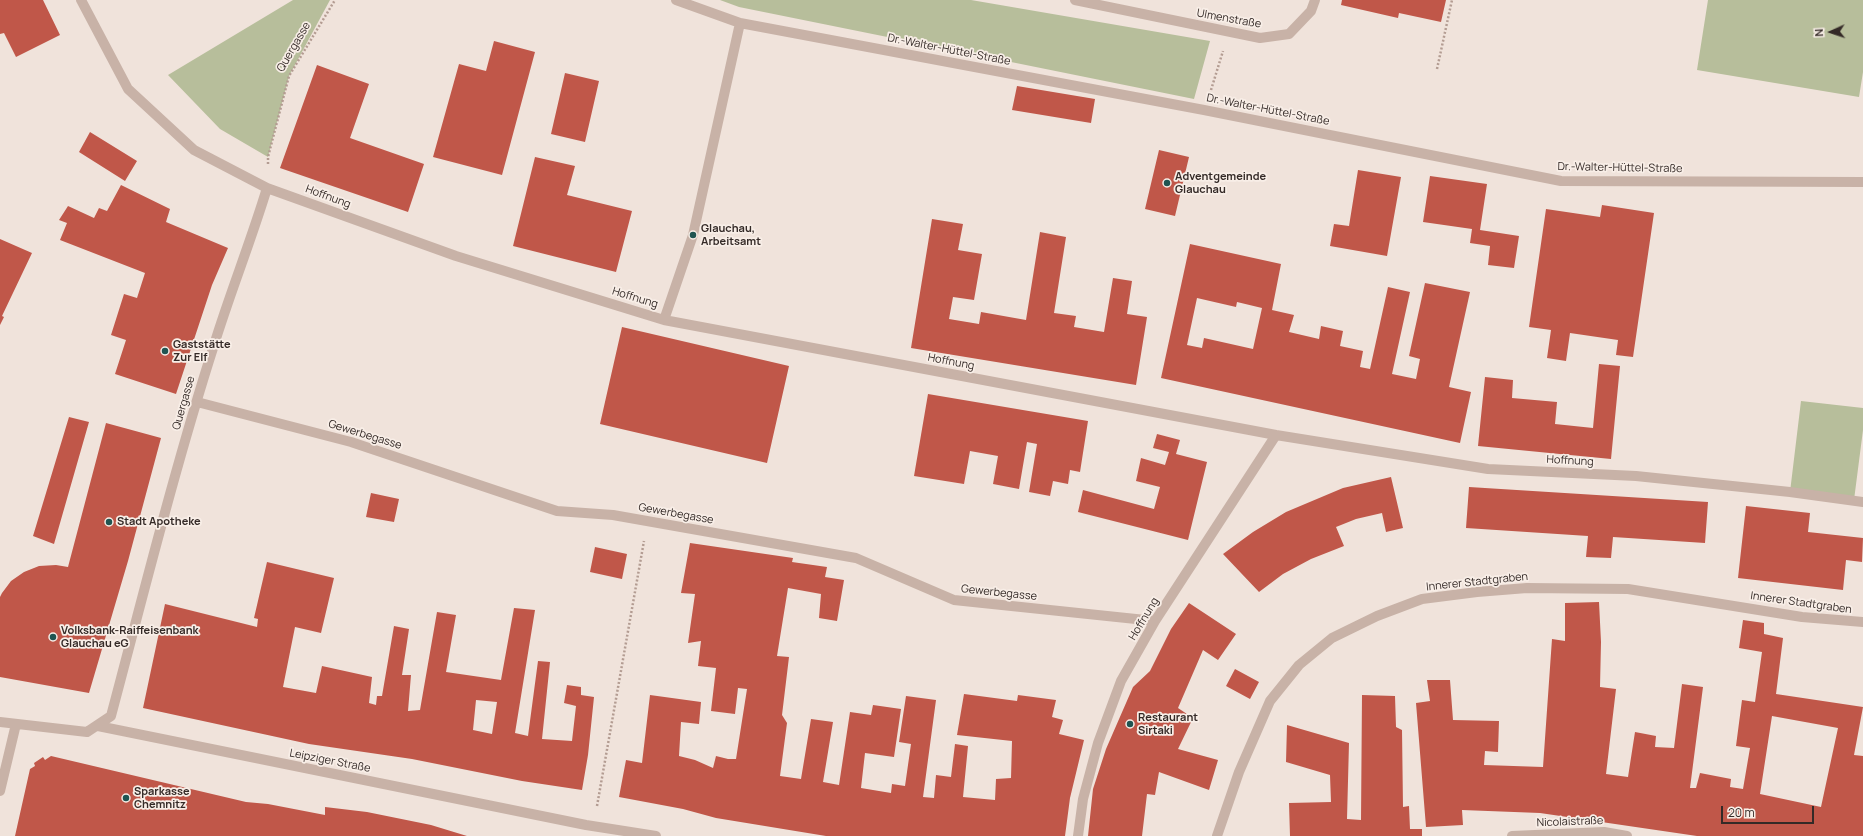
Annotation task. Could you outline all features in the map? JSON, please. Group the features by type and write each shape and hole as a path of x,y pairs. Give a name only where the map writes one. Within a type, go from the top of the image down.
{"street":[{"name":"Hoffnung","path":"81,0 128,88 194,150 267,188 456,256 664,320 1276,435 1488,469 1636,476 1790,492 1863,502"},
{"name":"Dr.-Walter-Hüttel-Straße","path":"676,0 740,23 1204,110 1561,181 1863,182"},
{"name":"Ulmenstraße","path":"1074,0 1260,38 1289,34 1311,11 1315,0"},
{"path":"664,320 693,236 740,23"},
{"name":"Quergasse","path":"98,726 111,716 214,344 254,233 267,188"},
{"name":"Gewerbegasse","path":"197,402 351,442 557,511 613,515 856,558 954,600 1156,621"},
{"name":"Hoffnung","path":"1078,836 1083,799 1098,743 1121,681 1156,621 1276,435"},
{"name":"Innerer Stadtgraben","path":"1217,836 1239,772 1270,701 1299,665 1332,638 1377,616 1422,599 1477,592 1528,588 1628,589 1802,617 1863,622"},
{"name":"Leipziger Straße","path":"0,722 87,732 98,726 593,826 656,836"},
{"path":"0,791 16,724"},
{"name":"Nicolaistraße","path":"1512,836 1604,832 1627,836"}],"path":[{"name":"Quergasse","path":"267,188 268,157 289,76 335,0"},
{"path":"1437,69 1452,0"},
{"path":"1204,110 1229,32"},
{"path":"593,826 648,521"}],"green space":[{"path":"293,0 330,0 289,76 268,157 220,129 168,75"},
{"path":"720,0 971,0 1210,41 1194,99 739,7"},
{"path":"1708,0 1863,0 1863,72 1859,97 1697,70"},
{"path":"1801,401 1863,408 1863,430 1854,500 1790,492"}],"building":[{"path":"0,0 43,0 60,35 16,57 4,33 0,34"},
{"path":"1342,0 1446,0 1441,22 1399,13 1398,18 1341,5"},
{"path":"494,41 535,52 502,175 433,157 459,64 486,71"},
{"path":"317,65 369,84 350,138 424,164 408,212 280,168"},
{"path":"565,73 599,81 585,142 551,134"},
{"path":"1017,86 1095,99 1091,123 1012,110"},
{"path":"90,132 137,161 125,181 79,152"},
{"name":"Adventgemeinde Glauchau","path":"1159,150 1189,157 1175,216 1145,209"},
{"path":"535,157 575,166 567,195 632,211 616,272 513,246"},
{"path":"1358,170 1401,177 1387,256 1330,246 1334,224 1349,226"},
{"path":"1430,176 1487,184 1480,230 1519,236 1514,268 1488,265 1490,246 1470,243 1472,229 1423,222"},
{"path":"121,185 170,209 166,222 228,248 212,285 176,394 115,374 126,340 111,335 124,294 137,298 145,273 60,240 67,223 59,220 68,206 94,218 99,208 107,211"},
{"path":"1602,205 1654,213 1633,357 1616,355 1618,340 1570,333 1566,361 1547,358 1551,330 1529,327 1546,209 1600,217"},
{"path":"932,219 963,224 958,250 982,254 974,300 953,297 949,319 979,324 981,312 1026,320 1040,232 1066,237 1054,313 1076,316 1074,327 1104,332 1113,278 1132,281 1127,314 1147,317 1136,385 911,348"},
{"path":"0,239 32,253 2,316 4,317 0,325"},
{"path":"1190,244 1281,264 1272,310 1294,315 1289,332 1319,339 1321,326 1343,331 1340,346 1363,351 1360,367 1370,369 1388,287 1410,292 1392,374 1416,379 1420,359 1409,356 1425,283 1470,292 1449,387 1471,392 1460,443 1161,378","holes":["1197,298 1236,307 1237,302 1262,308 1253,349 1204,338 1202,348 1187,345"]},
{"path":"622,327 789,366 767,463 600,424"},
{"path":"1599,364 1620,366 1611,459 1478,446 1485,377 1513,380 1512,398 1557,402 1555,424 1593,428"},
{"path":"928,394 1088,421 1080,472 1070,470 1068,484 1053,481 1050,496 1029,492 1037,444 1027,442 1019,489 993,484 998,456 970,451 964,484 914,476"},
{"path":"69,417 89,422 54,544 33,536"},
{"name":"Volksbank-Raiffeisenbank Glauchau eG","path":"106,423 161,438 128,561 89,693 0,677 0,597 11,581 24,572 39,566 56,565 68,567"},
{"path":"1157,434 1180,440 1176,454 1207,462 1188,540 1078,512 1083,490 1154,509 1160,487 1136,481 1141,458 1165,465 1169,452 1153,448"},
{"path":"1391,477 1403,528 1386,532 1382,513 1356,519 1336,527 1344,546 1311,559 1283,574 1259,592 1223,554 1253,532 1286,512 1343,488"},
{"path":"1469,487 1708,502 1705,543 1613,537 1611,558 1586,557 1588,536 1466,528"},
{"path":"371,493 399,499 394,522 366,517"},
{"path":"1746,506 1810,513 1808,532 1863,538 1862,562 1846,560 1843,590 1738,578"},
{"path":"690,543 793,558 792,562 827,567 825,577 844,580 837,621 819,618 821,594 788,588 777,656 789,657 782,715 787,723 780,776 801,779 811,719 833,722 823,782 839,785 850,712 871,715 873,705 901,709 894,757 865,753 861,788 891,793 892,784 905,786 911,744 899,742 906,696 936,700 923,797 934,798 936,775 951,777 955,744 968,746 963,797 995,800 996,779 1011,778 1012,741 957,735 964,694 1017,701 1018,695 1056,700 1052,717 1063,720 1059,734 1084,740 1070,798 1065,836 826,836 716,818 683,809 619,797 626,760 642,763 650,695 701,702 699,724 681,722 679,756 695,760 713,768 716,756 736,759 747,689 738,688 735,714 711,711 716,668 698,666 701,641 688,643 695,594 681,593"},
{"path":"595,547 627,554 622,579 590,572"},
{"path":"267,562 334,578 321,633 295,627 283,687 316,693 322,666 372,677 369,703 376,705 377,696 382,696 394,626 409,629 402,675 411,675 408,711 420,710 437,612 456,615 446,672 501,680 514,608 535,610 515,733 528,736 538,661 550,662 542,739 572,741 576,706 564,703 567,685 581,687 581,695 594,697 588,755 582,790 522,781 412,759 309,744 143,708 165,604 257,627 258,619 254,618","holes":["476,700 497,702 492,734 473,730"]},
{"path":"1599,602 1601,642 1600,687 1616,689 1606,774 1628,777 1635,732 1656,736 1655,747 1674,748 1682,684 1703,687 1690,788 1696,788 1700,773 1731,779 1730,787 1743,789 1750,748 1736,746 1742,700 1755,702 1762,652 1739,648 1743,620 1764,623 1764,634 1783,638 1776,694 1863,707 1854,755 1863,756 1863,836 1697,836 1540,813 1462,810 1463,825 1426,827 1416,703 1430,701 1427,680 1450,680 1453,720 1499,721 1498,752 1485,751 1484,765 1543,767 1552,639 1565,641 1565,603","holes":["1772,716 1838,728 1821,807 1760,794"]},
{"path":"1189,603 1236,634 1218,660 1203,650 1178,708 1193,718 1178,749 1218,760 1209,790 1159,772 1155,795 1147,794 1142,836 1088,836 1093,789 1106,749 1133,687 1150,671 1171,629"},
{"path":"1235,669 1259,682 1250,699 1226,686"},
{"path":"1362,695 1395,696 1396,727 1402,730 1403,807 1409,806 1410,829 1422,829 1422,836 1290,836 1289,803 1331,802 1330,775 1286,762 1287,725 1349,743 1347,819 1361,820"},
{"name":"Sparkasse Chemnitz","path":"51,756 246,802 268,804 325,815 325,807 367,812 431,825 467,836 15,836 30,769 35,766 34,763 43,757 45,760"}],"place":[{"name":"Adventgemeinde Glauchau","path":"1167,183"},
{"name":"Glauchau, Arbeitsamt","path":"693,235"},
{"name":"Gaststätte Zur Elf","path":"165,351"},
{"name":"Stadt Apotheke","path":"109,522"},
{"name":"Volksbank-Raiffeisenbank Glauchau eG","path":"53,637"},
{"name":"Restaurant Sirtaki","path":"1130,724"},
{"name":"Sparkasse Chemnitz","path":"126,798"}]}
